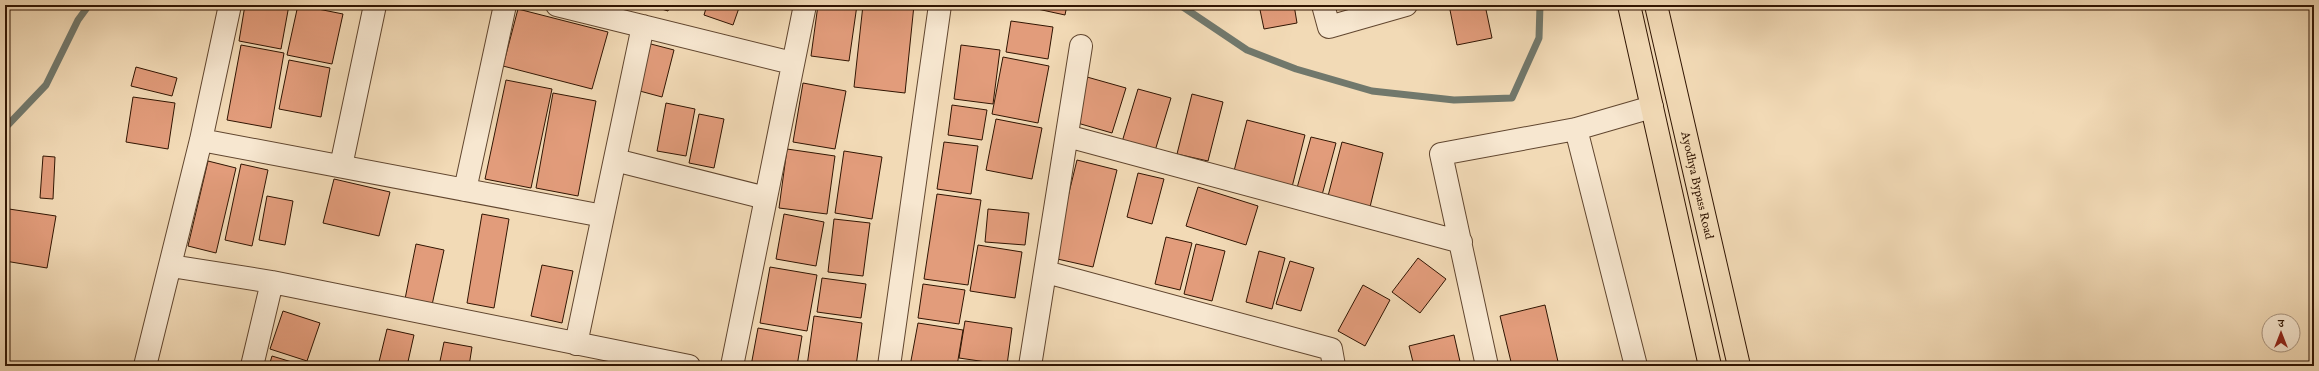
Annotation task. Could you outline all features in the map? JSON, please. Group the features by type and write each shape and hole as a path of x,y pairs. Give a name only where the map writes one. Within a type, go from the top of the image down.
{"main road":[{"path":"1630,5 1710,366"},
{"name":"Ayodhya Bypass Road","path":"1656,5 1739,366"}],"street":[{"path":"145,366 201,140 230,5"},
{"path":"341,166 375,5"},
{"path":"465,190 505,5"},
{"path":"557,5 792,63"},
{"path":"732,366 792,63 805,5"},
{"path":"889,366 940,5"},
{"path":"1323,5 1329,27 1406,5"},
{"path":"576,344 643,26"},
{"path":"1030,366 1081,46"},
{"path":"1487,366 1441,154 1576,129 1652,107"},
{"path":"1576,129 1636,366"},
{"path":"1067,136 1461,242"},
{"path":"201,140 603,216"},
{"path":"615,160 766,198"},
{"path":"171,266 272,282 689,366"},
{"path":"1046,272 1331,349 1334,366"},
{"path":"252,366 272,282"}],"building":[{"path":"245,5 289,5 281,49 239,41"},
{"path":"298,5 343,14 332,64 287,55"},
{"path":"322,5 344,5 343,9"},
{"path":"649,5 670,5 668,11"},
{"path":"707,5 740,5 733,25 704,15"},
{"path":"818,5 857,5 849,61 811,56"},
{"path":"863,5 914,5 905,93 854,87"},
{"path":"1019,5 1067,5 1065,15"},
{"path":"1259,5 1294,5 1297,23 1264,29"},
{"path":"1449,5 1485,5 1492,38 1457,45"},
{"path":"518,9 608,32 592,89 503,66"},
{"path":"1011,21 1053,27 1048,59 1006,52"},
{"path":"647,43 674,50 662,97 636,90"},
{"path":"241,45 284,53 271,128 227,120"},
{"path":"961,45 1000,50 993,104 954,99"},
{"path":"1003,57 1049,66 1038,123 992,114"},
{"path":"289,60 330,68 321,117 279,109"},
{"path":"136,67 177,78 172,96 131,86"},
{"path":"1087,77 1126,88 1112,133 1074,122"},
{"path":"506,80 552,89 531,188 485,179"},
{"path":"803,83 846,91 835,149 793,142"},
{"path":"1138,89 1171,98 1155,151 1122,142"},
{"path":"553,93 596,101 578,196 536,188"},
{"path":"1192,94 1223,102 1208,161 1177,154"},
{"path":"133,97 175,103 168,149 126,142"},
{"path":"666,103 695,109 686,156 657,151"},
{"path":"952,105 987,110 982,140 948,135"},
{"path":"699,114 724,119 714,168 689,163"},
{"path":"996,119 1042,128 1032,179 986,170"},
{"path":"1247,120 1305,135 1292,187 1234,171"},
{"path":"1311,137 1336,143 1322,195 1297,188"},
{"path":"944,142 978,146 971,194 937,189"},
{"path":"1342,142 1383,153 1370,207 1328,196"},
{"path":"787,149 835,156 827,214 779,208"},
{"path":"844,151 882,157 872,219 835,213"},
{"path":"43,156 55,157 53,199 40,198"},
{"path":"1077,160 1117,170 1093,267 1053,258"},
{"path":"208,161 236,168 216,253 188,246"},
{"path":"241,164 268,170 252,246 225,240"},
{"path":"1138,173 1164,179 1152,224 1127,217"},
{"path":"334,179 390,192 379,236 323,223"},
{"path":"1198,187 1258,206 1246,245 1186,226"},
{"path":"937,194 981,200 968,285 924,279"},
{"path":"267,196 293,201 285,245 259,240"},
{"path":"9,209 56,216 47,268 5,261 5,233"},
{"path":"988,209 1029,213 1025,245 985,242"},
{"path":"482,214 509,219 494,308 467,303"},
{"path":"784,214 824,222 816,266 776,259"},
{"path":"834,219 870,223 863,276 828,272"},
{"path":"1166,237 1192,243 1180,290 1155,284"},
{"path":"416,244 444,250 432,305 405,299"},
{"path":"1196,244 1225,251 1212,301 1184,294"},
{"path":"978,245 1022,252 1015,298 970,291"},
{"path":"1259,251 1285,258 1272,309 1246,302"},
{"path":"1418,258 1446,279 1420,313 1392,292"},
{"path":"1290,261 1314,268 1301,311 1276,304"},
{"path":"542,265 573,271 562,323 531,316"},
{"path":"770,267 817,275 807,331 760,323"},
{"path":"822,278 866,284 861,318 817,312"},
{"path":"923,284 965,290 959,324 918,318"},
{"path":"1363,285 1390,300 1365,346 1338,331"},
{"path":"1545,305 1559,366 1512,366 1500,316"},
{"path":"283,311 320,323 307,361 270,349"},
{"path":"814,316 862,323 856,366 807,366"},
{"path":"965,321 1012,328 1007,365 959,358"},
{"path":"918,323 963,330 957,366 910,366"},
{"path":"758,328 802,336 797,366 751,366"},
{"path":"387,329 414,335 407,366 378,366"},
{"path":"1454,335 1461,366 1414,366 1409,346"},
{"path":"444,342 472,347 469,366 439,366"},
{"path":"272,356 305,366 269,366"}],"waterway":[{"path":"5,128 46,85 78,20 89,5"},
{"path":"1180,5 1247,50 1296,69 1372,91 1454,100 1512,98 1539,38 1540,5"}]}
